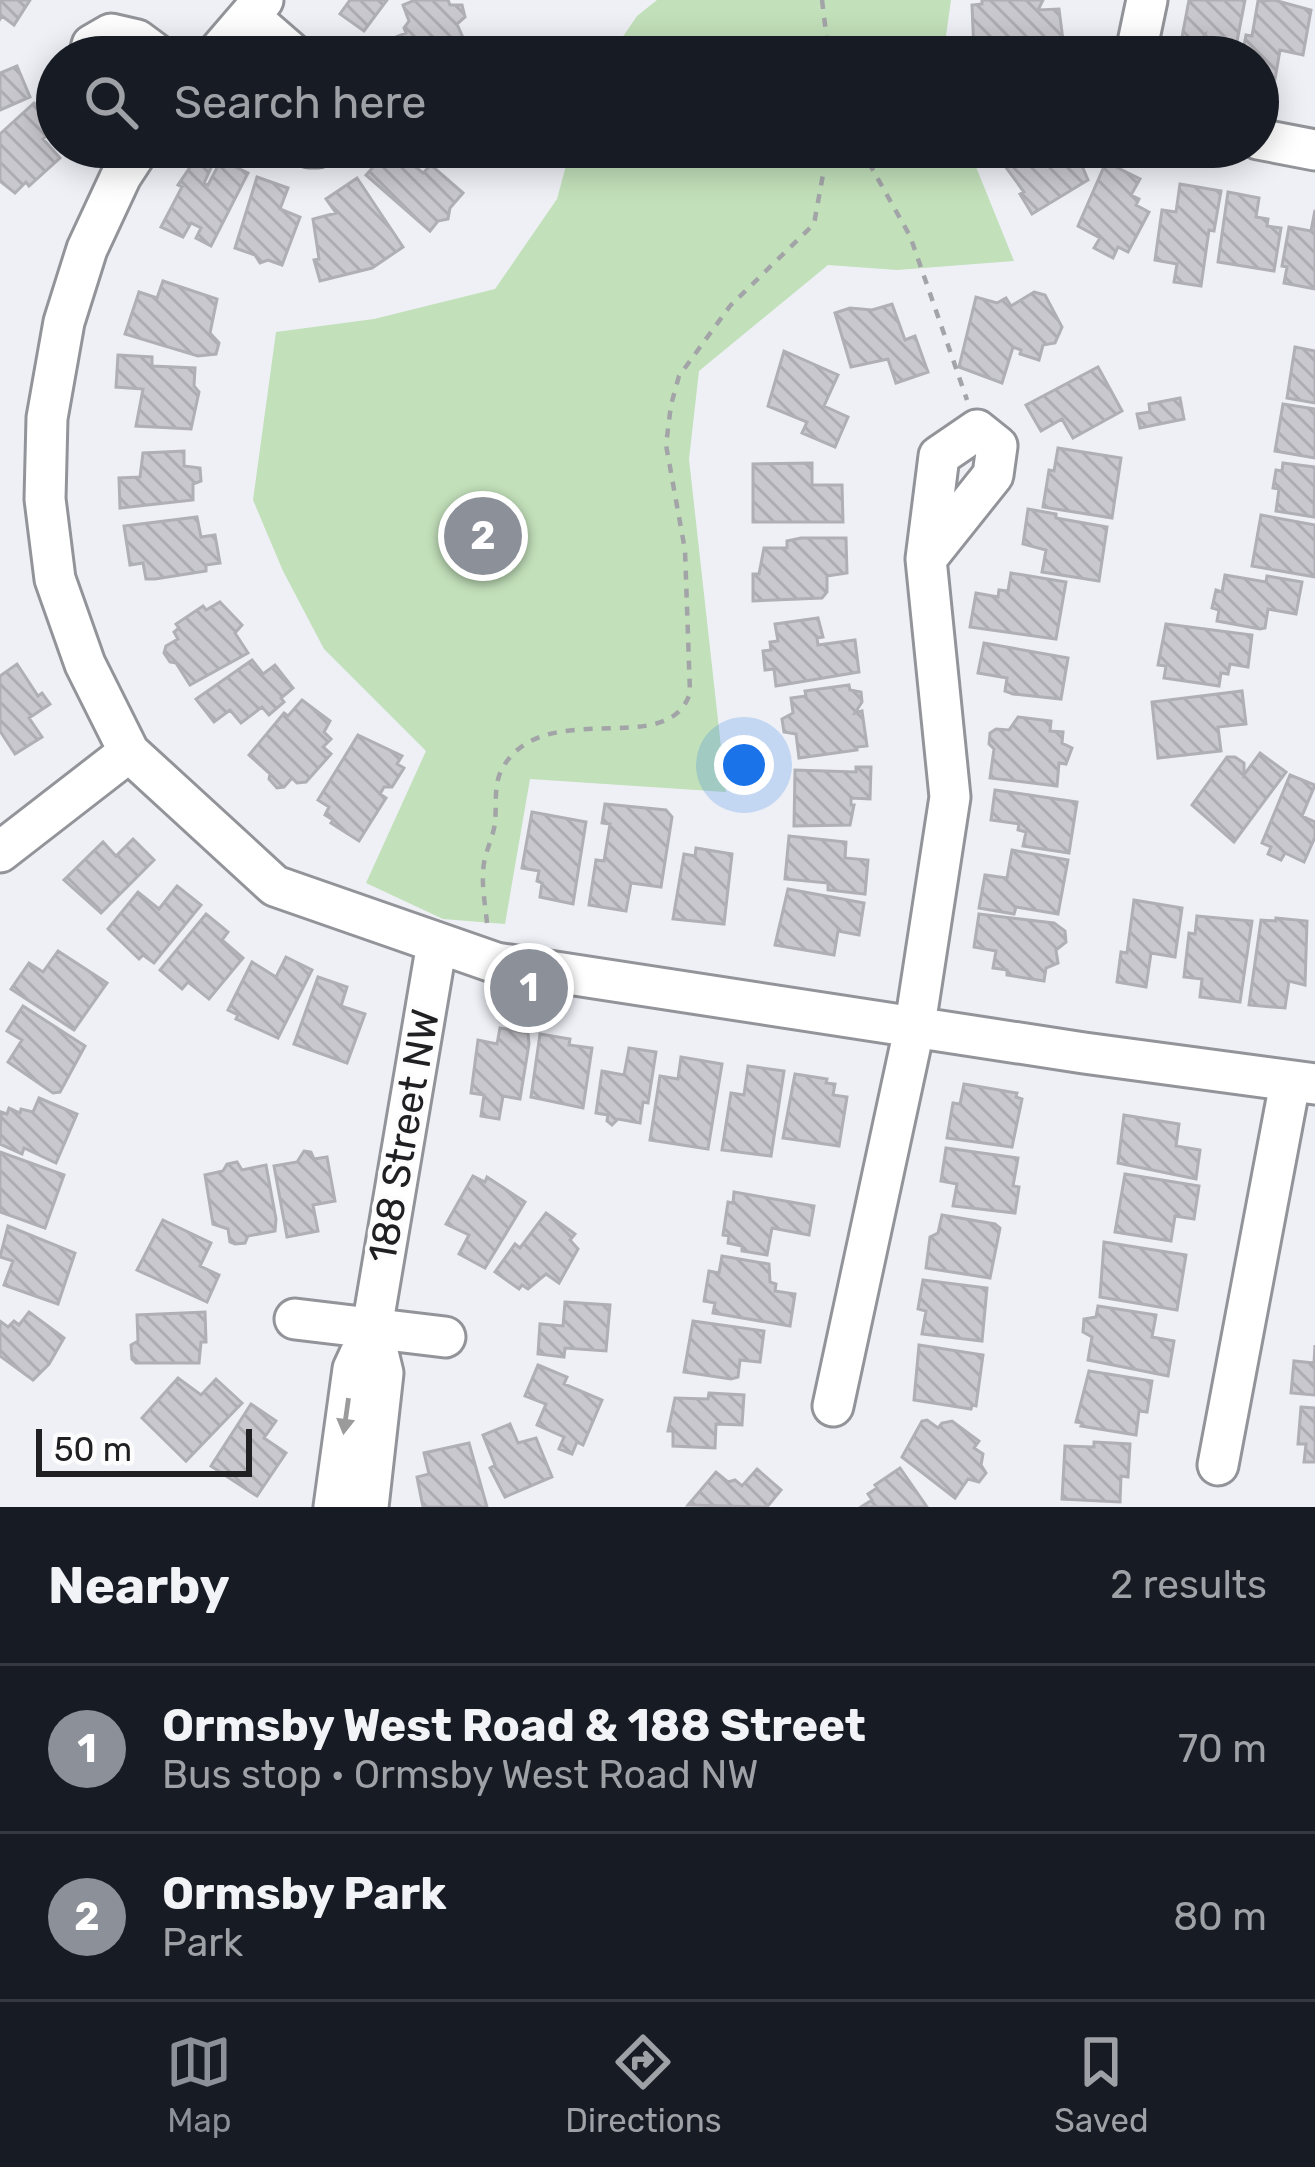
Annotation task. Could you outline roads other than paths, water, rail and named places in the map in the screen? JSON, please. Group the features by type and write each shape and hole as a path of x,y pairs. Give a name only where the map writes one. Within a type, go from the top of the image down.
{"street":[{"path":"1140,36 1148,0"},
{"path":"232,36 256,9 278,36"},
{"path":"1279,143 1315,150"},
{"path":"126,168 87,250 64,322 46,418 45,499 55,580 85,664 129,752 275,886 496,962 1303,1083 1218,1465"},
{"path":"833,1406 915,1025 950,797 926,559"},
{"path":"0,852 129,752"},
{"name":"188 Street NW","path":"334,1507 353,1370 372,1328 437,944"},
{"path":"295,1319 445,1337"},
{"name":"188 Street NW","path":"368,1507 383,1373 372,1328"}],"place":[{"name":"Ormsby Park","path":"483,536"},
{"name":"Ormsby West Road & 188 Street","path":"529,988"}]}
